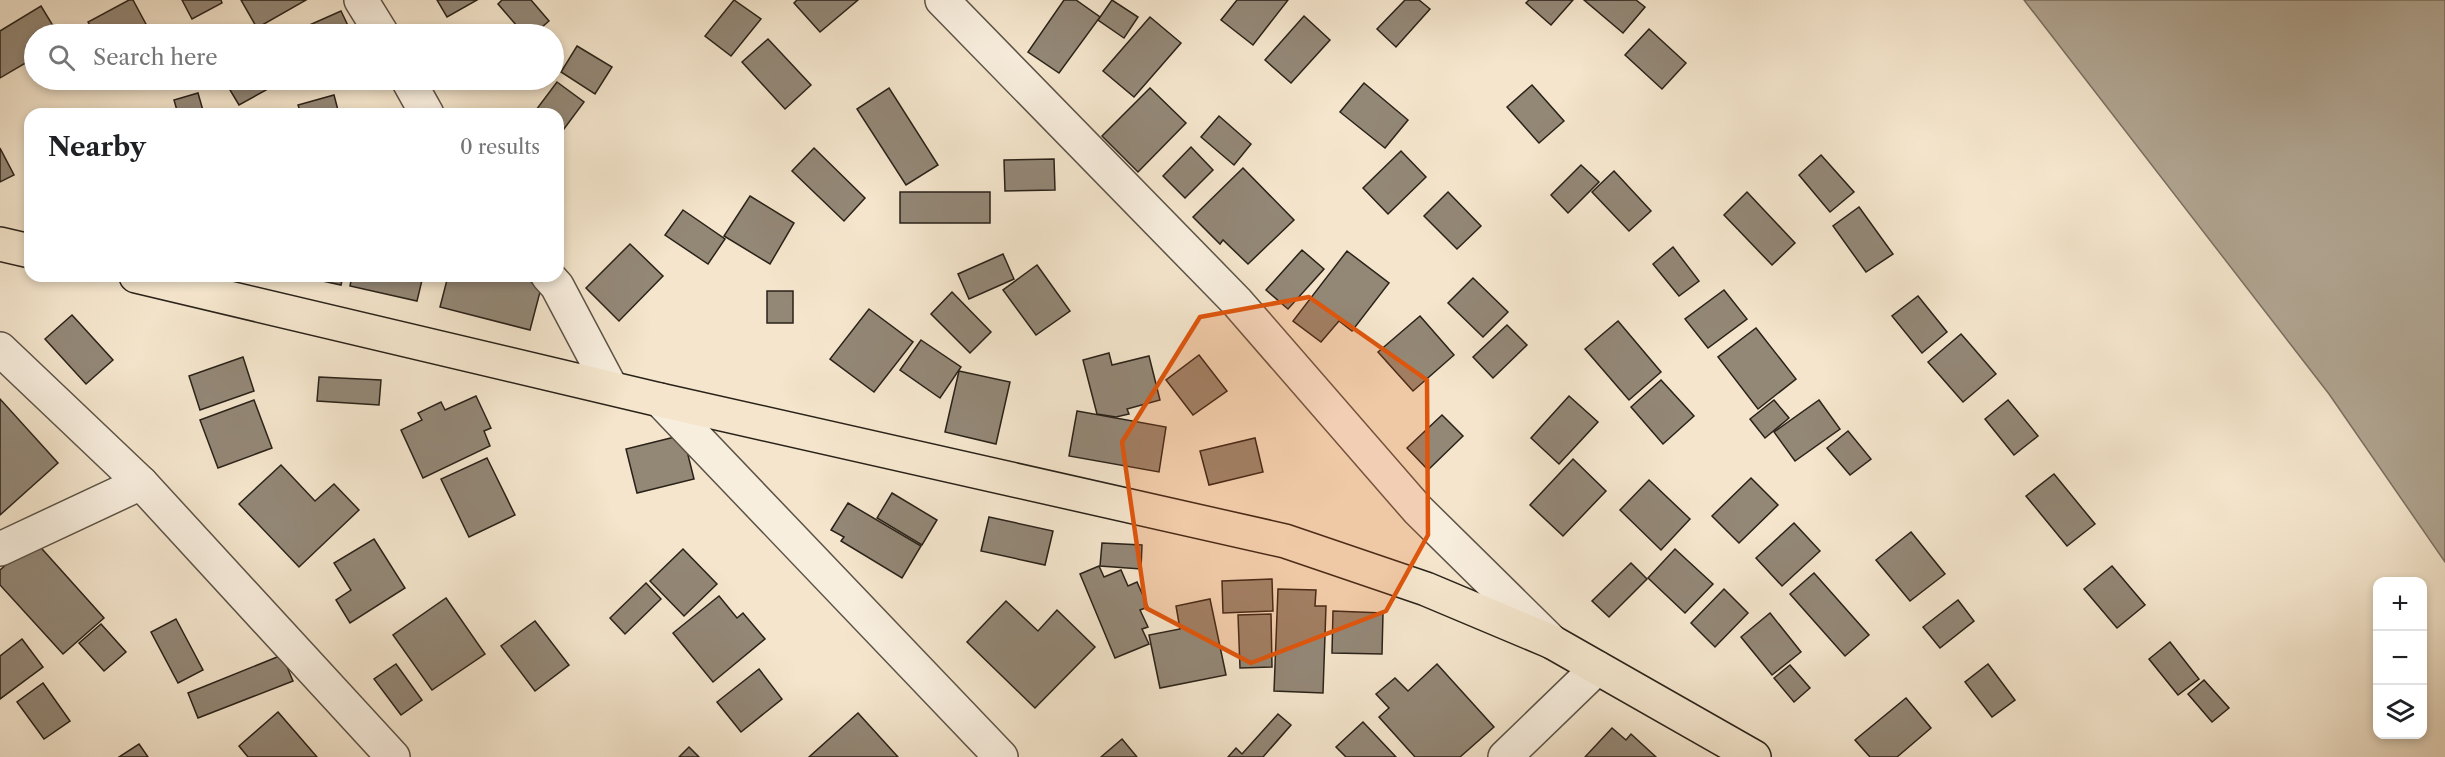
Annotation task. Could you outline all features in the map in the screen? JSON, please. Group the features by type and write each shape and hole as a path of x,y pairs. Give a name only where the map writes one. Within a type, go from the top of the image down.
{"highway":[{"path":"0,244 24,250"},
{"path":"162,282 610,386 660,400 1285,542 1426,589 1552,642 1754,757"}],"street":[{"path":"361,0 376,24"},
{"path":"942,0 1237,302 1418,510 1552,642"},
{"path":"414,90 424,108"},
{"path":"553,282 610,386"},
{"path":"0,349 141,483 393,757"},
{"path":"660,400 1001,757"},
{"path":"0,549 141,483"},
{"path":"1505,757 1597,668"}],"highlighted area":[{"path":"1309,297 1427,380 1428,535 1386,611 1251,663 1146,608 1122,442 1200,317"}],"shaded area":[{"path":"2024,0 2445,0 2445,562 2329,394"}],"building":[{"path":"133,0 146,24 89,24 88,22"},
{"path":"182,0 221,0 222,3 192,19"},
{"path":"241,0 306,0 264,24 255,24"},
{"path":"437,0 477,0 447,17"},
{"path":"502,0 531,0 549,21 546,24 515,24 498,4"},
{"path":"734,0 761,19 731,56 705,36"},
{"path":"797,0 858,0 820,32 794,3"},
{"path":"1064,0 1076,0 1100,17 1059,73 1028,52"},
{"path":"1112,0 1138,17 1124,38 1098,20"},
{"path":"1237,0 1288,0 1253,45 1221,20"},
{"path":"1405,0 1419,0 1430,9 1396,47 1377,29"},
{"path":"1529,0 1573,0 1551,25 1526,3"},
{"path":"1584,0 1636,0 1645,7 1623,33"},
{"path":"41,6 52,24 24,24 24,64 0,78 0,31"},
{"path":"341,11 347,24 312,24"},
{"path":"1304,16 1330,40 1291,83 1265,60"},
{"path":"1150,17 1181,43 1134,97 1103,71"},
{"path":"1649,29 1686,63 1662,89 1625,55"},
{"path":"768,39 811,85 785,109 742,62"},
{"path":"577,46 612,67 595,94 564,74 564,67"},
{"path":"1364,83 1408,120 1385,148 1340,112"},
{"path":"1532,85 1564,121 1539,143 1507,107"},
{"path":"564,87 584,102 564,129 564,108 538,108 551,90 564,90"},
{"path":"889,88 938,165 906,185 857,109"},
{"path":"1150,88 1186,123 1138,172 1102,136"},
{"path":"230,90 266,90 239,105"},
{"path":"198,93 202,108 176,108 174,100"},
{"path":"334,95 337,108 299,108 298,105"},
{"path":"1219,116 1251,144 1234,165 1201,137"},
{"path":"1191,147 1213,170 1185,198 1163,176"},
{"path":"0,148 14,175 0,182"},
{"path":"814,148 865,198 844,221 792,171"},
{"path":"1401,151 1426,177 1388,214 1363,188"},
{"path":"1821,155 1854,192 1830,212 1799,175"},
{"path":"1054,159 1055,190 1005,191 1004,160"},
{"path":"1581,165 1599,182 1568,213 1551,195"},
{"path":"1243,168 1294,220 1248,264 1223,240 1220,244 1193,217"},
{"path":"1614,171 1651,211 1629,231 1592,192"},
{"path":"900,192 990,192 990,223 900,223"},
{"path":"1448,192 1481,226 1457,249 1424,216"},
{"path":"1747,192 1795,243 1772,265 1724,215"},
{"path":"750,196 794,223 770,264 724,236"},
{"path":"1859,207 1893,254 1866,272 1833,226"},
{"path":"683,210 725,239 708,264 665,235"},
{"path":"630,244 663,276 619,321 586,288"},
{"path":"1673,247 1699,281 1679,296 1653,264"},
{"path":"1302,250 1324,269 1288,309 1266,290"},
{"path":"1347,251 1389,283 1352,331 1339,321 1321,342 1293,321"},
{"path":"1003,254 1014,279 969,299 958,274"},
{"path":"1037,265 1070,311 1036,335 1003,290"},
{"path":"1473,278 1508,312 1483,337 1448,303"},
{"path":"351,282 422,282 417,301 350,286"},
{"path":"446,282 531,282 540,292 530,330 440,307"},
{"path":"1724,290 1747,319 1708,348 1685,319"},
{"path":"767,291 793,291 793,323 767,323"},
{"path":"952,292 991,332 970,353 931,314"},
{"path":"1918,296 1947,332 1922,353 1892,316"},
{"path":"869,309 913,342 874,392 830,359"},
{"path":"72,315 113,360 86,384 45,339"},
{"path":"1420,316 1454,355 1413,391 1378,352"},
{"path":"1618,321 1661,372 1629,400 1585,349"},
{"path":"1507,325 1527,345 1493,378 1473,357"},
{"path":"1756,328 1796,379 1758,409 1718,357"},
{"path":"1961,334 1996,374 1963,402 1928,362"},
{"path":"921,340 961,367 940,398 900,370"},
{"path":"1109,353 1112,365 1149,356 1160,400 1127,409 1129,414 1116,417 1097,414 1083,360"},
{"path":"1199,355 1227,391 1193,415 1166,380"},
{"path":"243,357 254,391 200,410 189,376"},
{"path":"959,371 1010,382 996,444 945,432"},
{"path":"319,377 381,380 379,405 317,401"},
{"path":"1661,380 1694,416 1663,444 1631,407"},
{"path":"476,396 491,428 484,431 490,446 423,478 401,430 422,420 418,413 441,402 445,410"},
{"path":"1569,396 1598,422 1559,464 1531,438"},
{"path":"0,399 58,463 0,515"},
{"path":"254,400 272,448 218,468 200,420"},
{"path":"1774,400 1789,418 1765,438 1750,419"},
{"path":"1819,400 1840,429 1795,461 1774,432"},
{"path":"2008,400 2038,436 2014,455 1985,419"},
{"path":"1077,411 1166,427 1159,472 1069,456"},
{"path":"1442,415 1463,436 1428,470 1407,448"},
{"path":"1848,431 1871,459 1850,475 1827,448"},
{"path":"683,435 694,479 637,493 626,449"},
{"path":"1255,438 1263,472 1209,485 1200,451"},
{"path":"487,458 515,515 469,537 441,479"},
{"path":"1573,459 1606,491 1563,536 1530,505"},
{"path":"281,465 315,501 334,484 359,510 299,567 239,504"},
{"path":"2054,474 2095,524 2067,546 2026,496"},
{"path":"1751,478 1778,505 1739,543 1712,516"},
{"path":"1649,480 1690,519 1661,550 1620,510"},
{"path":"892,493 937,520 922,545 877,518"},
{"path":"848,503 921,546 902,578 841,541 844,537 831,530"},
{"path":"989,517 1053,531 1045,565 981,551"},
{"path":"1794,523 1820,551 1782,586 1756,558"},
{"path":"1911,532 1945,574 1910,601 1876,560"},
{"path":"374,539 405,588 350,623 336,600 351,590 334,563"},
{"path":"34,540 104,618 63,654 0,585 0,570"},
{"path":"1102,543 1142,545 1141,569 1100,566"},
{"path":"683,549 717,584 684,616 650,581"},
{"path":"1675,549 1713,584 1685,613 1648,578"},
{"path":"1631,563 1647,579 1609,617 1592,601"},
{"path":"1099,566 1104,577 1121,570 1128,586 1137,582 1148,607 1140,610 1148,627 1142,629 1149,644 1115,658 1080,574"},
{"path":"2112,566 2145,605 2117,628 2084,589"},
{"path":"1814,573 1869,635 1845,656 1790,594"},
{"path":"1272,579 1273,611 1223,613 1222,581"},
{"path":"646,583 661,599 625,634 610,618"},
{"path":"1278,589 1316,590 1315,606 1326,606 1323,693 1274,691"},
{"path":"1724,589 1748,613 1715,647 1691,623"},
{"path":"719,596 737,618 743,613 765,639 713,682 673,633"},
{"path":"446,598 485,654 432,690 393,635"},
{"path":"1210,599 1226,675 1160,688 1149,635 1180,629 1176,606"},
{"path":"1958,600 1974,621 1940,648 1923,627"},
{"path":"1006,601 1038,631 1057,610 1095,647 1035,708 967,642"},
{"path":"1333,611 1383,613 1382,654 1332,653"},
{"path":"1770,613 1801,652 1772,675 1741,637"},
{"path":"1271,614 1272,667 1240,668 1238,615"},
{"path":"176,619 203,670 178,683 151,632"},
{"path":"535,621 569,665 535,691 501,646"},
{"path":"101,624 126,652 104,671 79,643"},
{"path":"22,639 43,667 0,699 0,656"},
{"path":"2170,642 2199,679 2178,695 2149,659"},
{"path":"282,655 293,681 198,718 188,693"},
{"path":"396,664 422,700 401,715 374,679"},
{"path":"1437,664 1494,727 1460,757 1415,757 1379,717 1389,708 1376,694 1395,678 1408,691"},
{"path":"1988,664 2015,700 1992,717 1965,682"},
{"path":"1790,665 1810,688 1794,702 1774,678"},
{"path":"759,669 782,699 741,732 717,702"},
{"path":"2204,680 2229,708 2212,722 2188,694"},
{"path":"43,683 70,721 44,739 17,702"},
{"path":"1906,698 1931,728 1897,757 1870,757 1855,740"},
{"path":"278,712 317,757 248,757 239,746"},
{"path":"858,713 898,757 809,757"},
{"path":"1278,714 1291,725 1263,757 1228,757 1236,748 1242,754"},
{"path":"1363,722 1396,757 1346,757 1336,747"},
{"path":"1612,728 1626,740 1631,734 1656,757 1585,757"},
{"path":"1122,739 1137,757 1101,757"},
{"path":"139,744 148,757 119,757"},
{"path":"689,747 699,757 679,757"}]}
